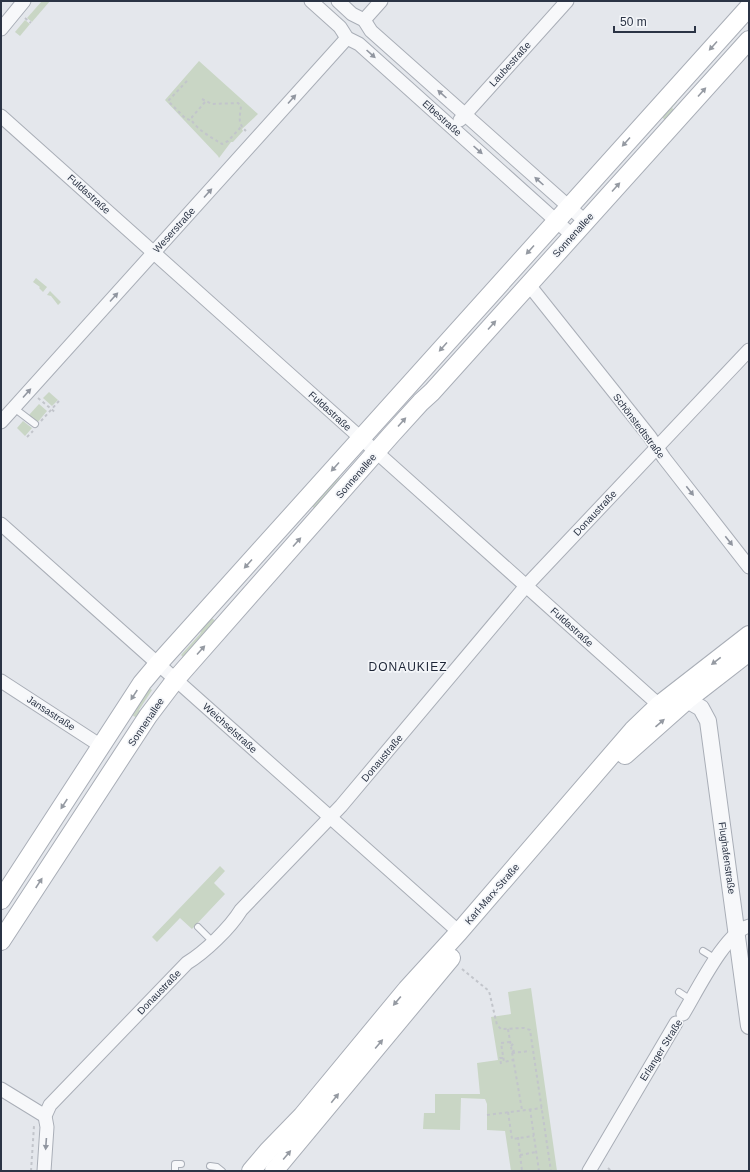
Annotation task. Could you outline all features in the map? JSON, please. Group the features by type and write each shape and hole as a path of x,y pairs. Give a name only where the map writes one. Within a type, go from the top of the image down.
{"main road":[{"path":"1,900 142,683 749,7"},
{"name":"Sonnenallee","path":"1,941 148,716 176,679 377,452 749,40"},
{"name":"Karl-Marx-Straße","path":"274,1171 462,935 618,747 659,705 749,635"},
{"name":"Karl-Marx-Straße","path":"251,1171 302,1116 412,984 462,935 620,760 687,700 749,652"},
{"path":"659,705 687,700 694,678"}],"street":[{"path":"1,29 24,1"},
{"name":"Elbestraße","path":"311,1 340,27 347,38 359,44 573,236"},
{"name":"Elbestraße","path":"338,1 352,14 364,20 372,31 586,222"},
{"path":"364,20 381,1"},
{"name":"Laubestraße","path":"453,128 567,1"},
{"name":"Weserstraße","path":"1,422 347,38"},
{"name":"Fuldastraße","path":"1,116 659,705"},
{"name":"Schönstedtstraße","path":"529,285 749,567"},
{"name":"Donaustraße","path":"40,1119 61,1093 187,963 197,958 213,942 235,919 241,910 330,817 526,586 749,350"},
{"name":"Weichselstraße","path":"1,524 462,935"},
{"name":"Jansastraße","path":"1,681 101,746"},
{"name":"Flughafenstraße","path":"687,700 701,708 708,721 743,929 749,1026"},
{"name":"Erlanger Straße","path":"589,1171 716,959 743,929"},
{"path":"1,1089 40,1119 47,1127 44,1171"}],"lane":[{"path":"14,408 36,426"},
{"path":"198,927 213,942"},
{"path":"703,951 716,959"},
{"path":"678,992 691,1000"},
{"path":"175,1171 175,1164 182,1164"},
{"path":"210,1166 217,1167 222,1171"}],"path":[{"path":"24,17 31,23"},
{"path":"186,83 168,101 185,118 192,121 199,129 222,144 230,141 241,127"},
{"path":"202,99 205,102 221,105 238,103 241,106 238,119 241,127 246,131"},
{"path":"192,121 192,117 205,102"},
{"path":"30,391 56,414"},
{"path":"27,437 59,401"},
{"path":"462,969 489,991 497,1025 501,1029 524,1028 530,1030 551,1171"},
{"path":"508,1029 522,1110"},
{"path":"510,1042 501,1043 503,1058 504,1062 513,1060"},
{"path":"511,1046 515,1042"},
{"path":"512,1052 519,1050 530,1051"},
{"path":"501,1064 500,1058 503,1058"},
{"path":"487,1115 542,1108"},
{"path":"530,1109 539,1171"},
{"path":"508,1112 512,1140 534,1136"},
{"path":"31,1171 40,1119"},
{"path":"518,1138 522,1171"},
{"path":"520,1155 536,1152"},
{"path":"608,1168 611,1171"}],"green space":[{"path":"42,1 50,1 32,22 27,18"},
{"path":"25,20 30,24 20,36 15,32"},
{"path":"199,61 258,114 242,129 243,131 233,142 231,142 219,158 165,100"},
{"path":"673,98 677,102 672,108 677,113 668,123 659,114"},
{"path":"36,278 47,287 43,292 39,288 40,287 33,282"},
{"path":"50,291 61,302 58,305 51,296 47,295"},
{"path":"49,392 58,400 52,406 43,398"},
{"path":"39,404 47,411 37,423 29,415"},
{"path":"23,421 32,428 25,436 17,428"},
{"path":"335,474 340,478 331,488 318,512 309,503"},
{"path":"208,615 218,623 184,658 181,655 200,634"},
{"path":"148,687 152,690 139,710 144,714 140,720 129,713"},
{"path":"220,866 225,871 214,883 225,894 192,929 180,918 157,942 152,937"},
{"path":"531,988 557,1171 511,1171 505,1131 487,1130 487,1104 485,1099 461,1098 460,1130 423,1129 424,1113 435,1113 435,1094 480,1094 477,1063 498,1060 491,1017 511,1014 508,992"}],"district":[{"name":"DONAUKIEZ","path":"408,667"}]}
